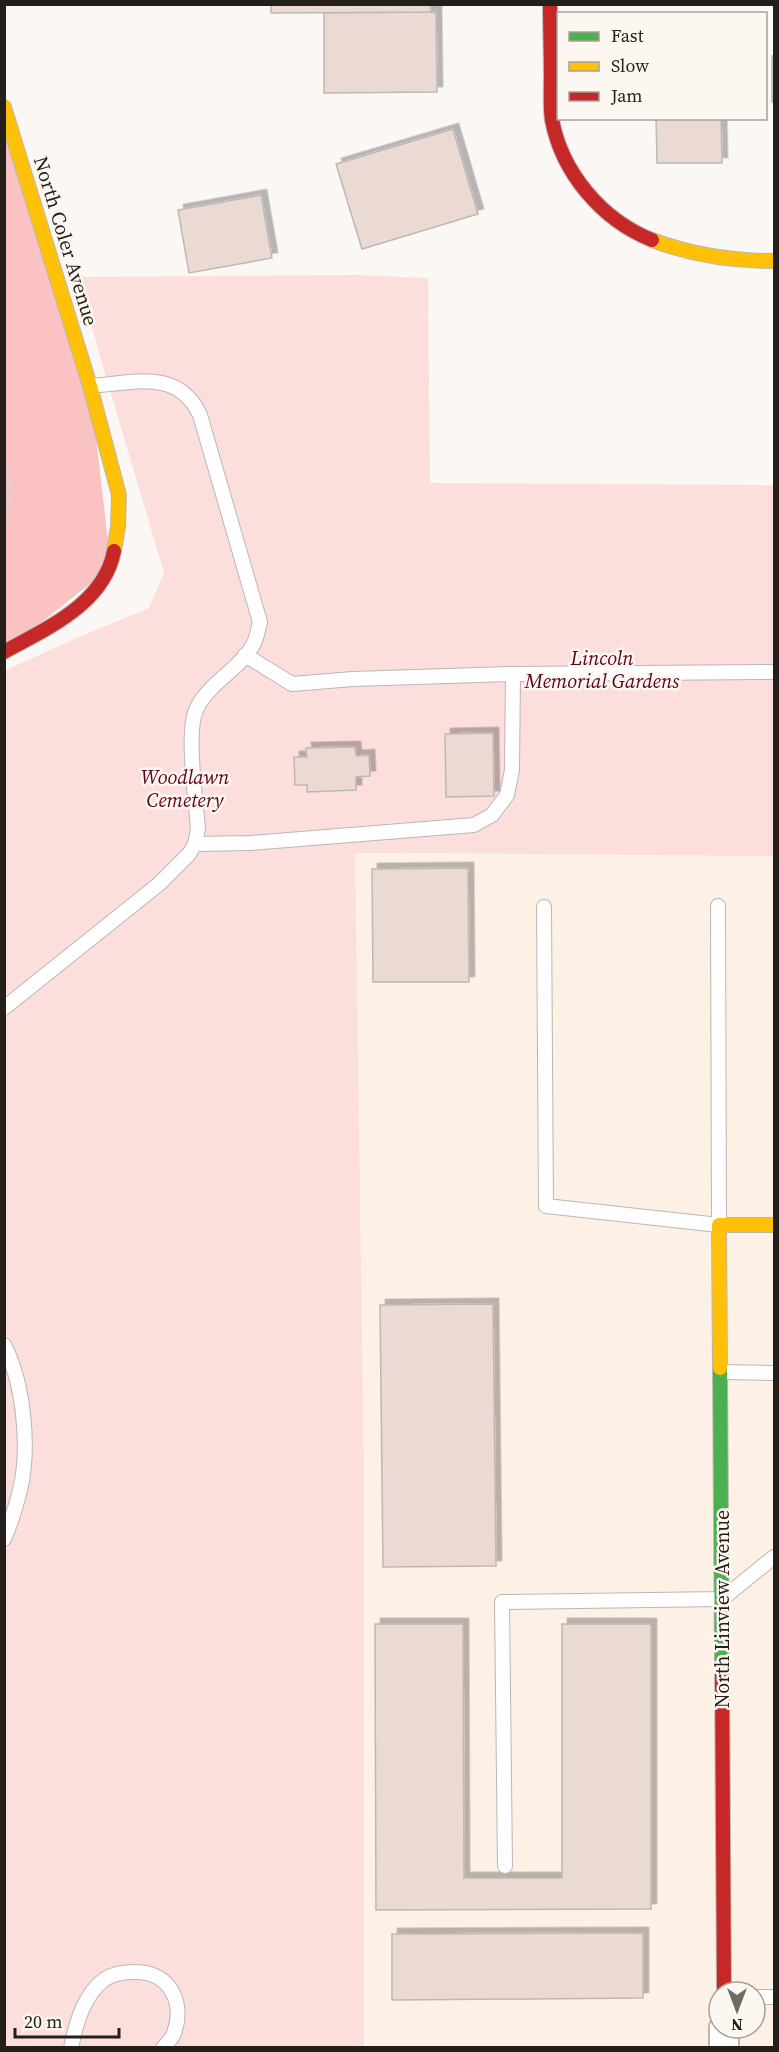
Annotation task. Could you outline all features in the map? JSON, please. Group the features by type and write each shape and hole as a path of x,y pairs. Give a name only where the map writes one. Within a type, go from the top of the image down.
{"street":[{"path":"550,4 552,122 568,164 598,205 632,230 664,244 710,255 755,262 774,261"},
{"name":"North Coler Avenue","path":"4,107 90,386 119,495 118,527 111,567 100,585 76,609 56,624 4,652"},
{"path":"719,1225 774,1225"},
{"name":"North Linview Avenue","path":"719,1225 724,1980"}],"lane":[{"path":"4,1008 159,884 189,854 195,844 198,829 191,725 196,708 254,644 260,622 200,415 193,400 177,387 156,381 90,386"},
{"path":"245,656 292,684 353,679 513,674 774,672"},
{"path":"195,844 250,843 474,825 492,815 507,795 512,770 513,674"},
{"path":"544,907 546,1206 719,1225 718,906"},
{"path":"4,1345 20,1392 25,1449 21,1489 4,1539"},
{"path":"721,1372 774,1373"},
{"path":"505,1866 502,1602 722,1599 774,1557"},
{"path":"71,2048 76,2025 88,1997 105,1979 124,1972 146,1972 164,1980 175,1994 179,2013 174,2035 163,2048"}],"path":[{"path":"4,464 11,492 4,521"}],"shaded area":[{"path":"4,107 90,386 111,567 4,652"},
{"path":"355,853 774,856 774,2047 361,2047"}],"green space":[{"name":"Woodlawn Cemetery","path":"356,275 428,278 430,483 774,485 774,856 355,853 364,1484 364,2047 5,2047 4,671 149,608 164,573 79,277"}],"building":[{"path":"271,4 431,4 431,12 271,13"},
{"path":"436,12 437,92 324,93 324,13"},
{"path":"772,56 774,56 774,102 772,102"},
{"path":"656,120 721,120 722,163 657,163"},
{"path":"453,129 478,214 362,249 336,164"},
{"path":"261,195 272,258 189,273 178,210"},
{"path":"493,733 494,796 446,797 445,734"},
{"path":"355,747 356,756 369,755 370,776 356,777 356,790 307,792 307,785 295,785 294,757 307,757 306,748"},
{"path":"468,868 469,982 373,982 372,869"},
{"path":"493,1304 496,1566 383,1567 380,1305"},
{"path":"375,1624 463,1624 464,1878 562,1878 562,1624 651,1624 651,1909 376,1910"},
{"path":"643,1933 643,1998 392,2000 392,1934"}],"traffic: fast":[{"path":"720,1368 722,1671"}],"traffic: slow":[{"path":"4,107 90,386 119,495 118,527 114,551"},
{"path":"652,240 682,250 712,256 774,261"},
{"path":"720,1368 719,1225 774,1225"}],"traffic: jam":[{"path":"550,4 551,115 557,140 575,176 601,207 617,220 652,240"},
{"path":"4,652 55,623 86,600 99,586 108,570 114,551"},
{"path":"722,1671 724,1980"}],"park label":[{"name":"Lincoln Memorial Gardens","path":"602,670"}]}
